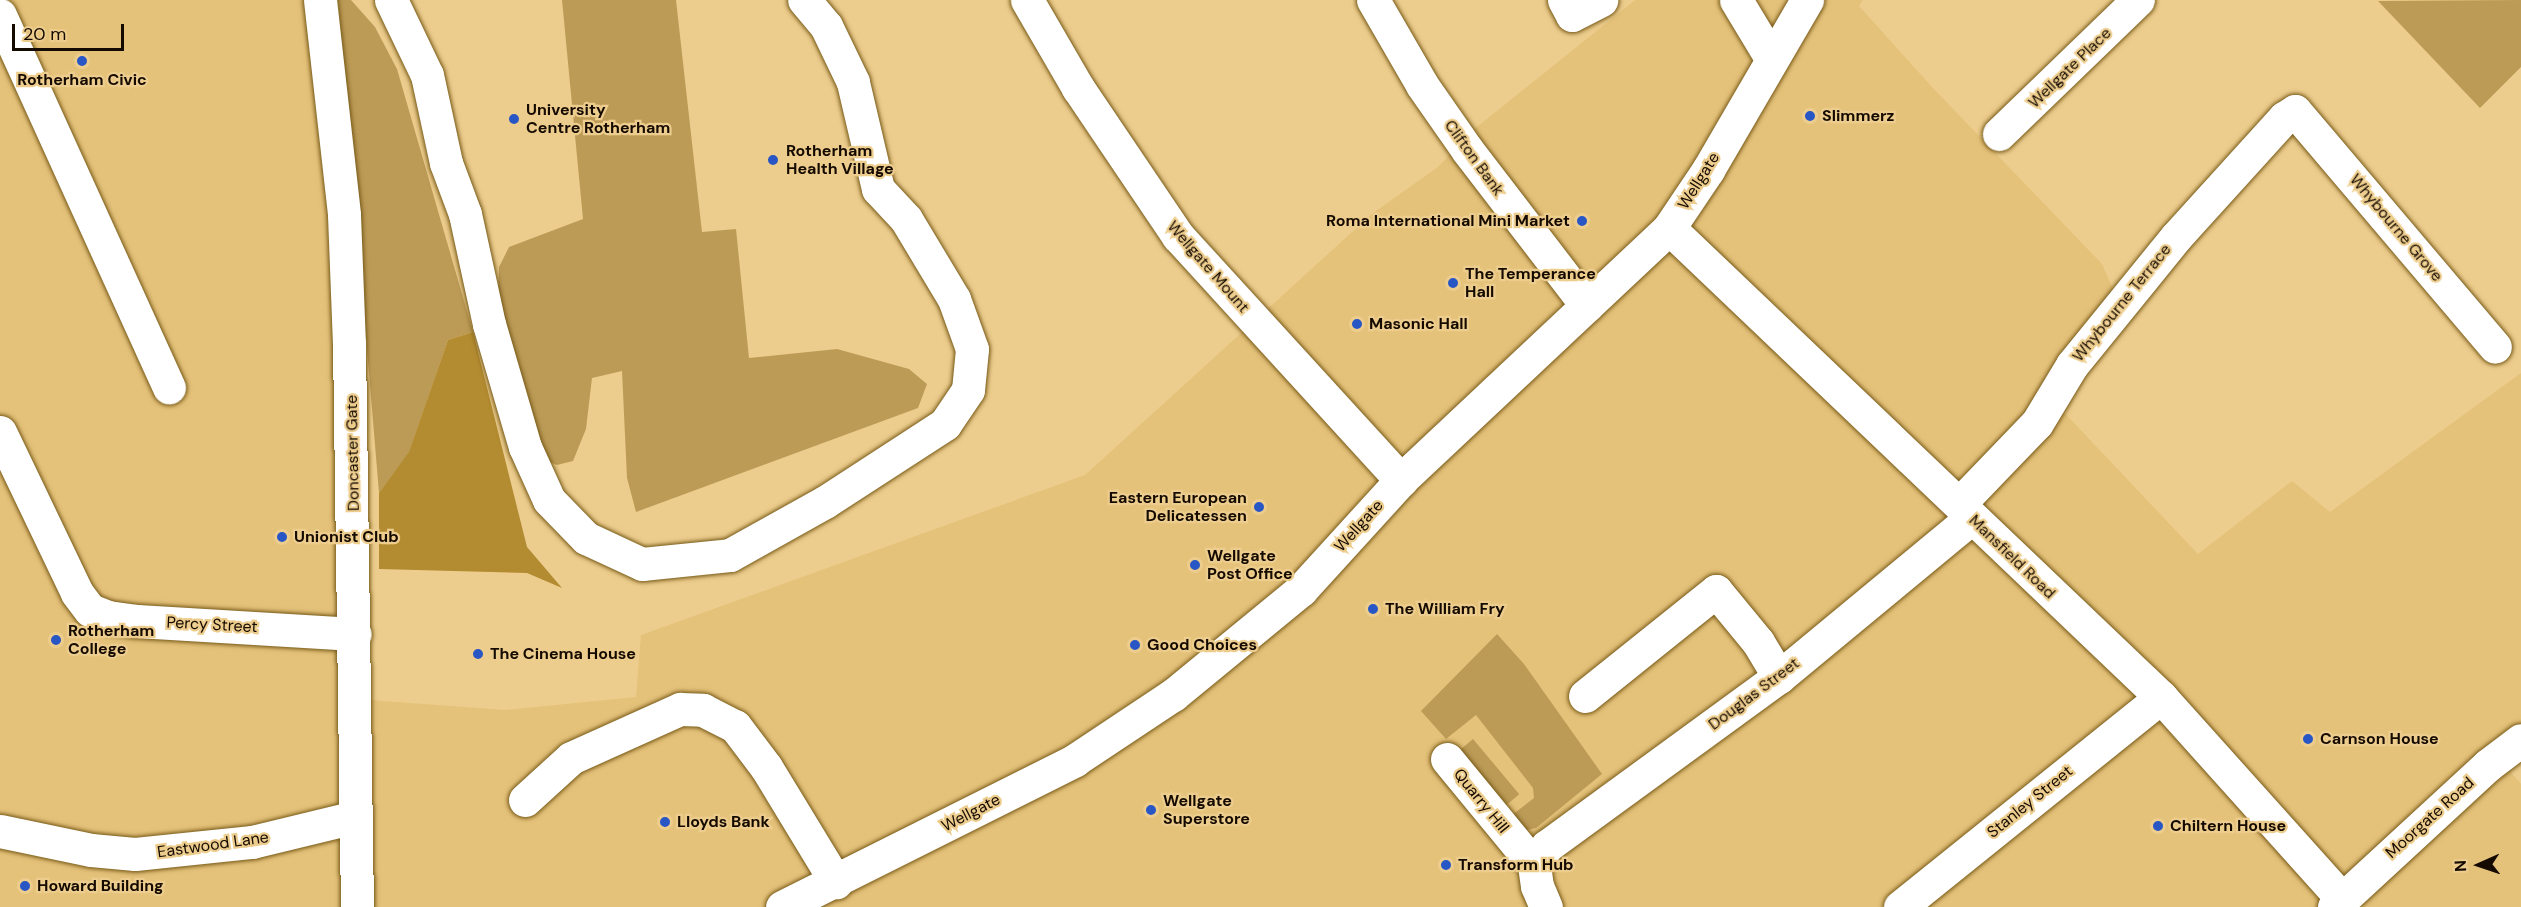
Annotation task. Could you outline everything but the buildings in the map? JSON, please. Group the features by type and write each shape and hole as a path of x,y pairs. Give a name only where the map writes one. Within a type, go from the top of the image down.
{"street":[{"name":"Doncaster Gate","path":"320,0 344,215 354,495 357,907"},
{"path":"391,0 427,75 446,163 465,214 489,324 525,447 549,500 586,538 642,564 730,555 825,502 945,424 968,390 972,349 954,299 906,219 878,189 853,82 826,26 804,0"},
{"name":"Wellgate Mount","path":"1027,0 1078,88 1178,236 1401,480"},
{"name":"Clifton Bank","path":"1373,0 1422,85 1454,133 1587,306"},
{"path":"1564,0 1572,15 1601,0"},
{"path":"1736,0 1771,58"},
{"name":"Wellgate","path":"782,907 836,882 1075,760 1173,695 1301,590 1401,480 1669,228 1708,170 1771,58 1807,0"},
{"name":"Wellgate Place","path":"1999,134 2138,0"},
{"path":"0,15 169,387"},
{"name":"Whybourne Grove","path":"2295,111 2495,346"},
{"name":"Whybourne Terrace","path":"1965,511 2037,423 2072,365 2169,246 2284,118 2295,111"},
{"name":"Mansfield Road","path":"1669,228 2161,697 2338,903"},
{"name":"Percy Street","path":"0,432 76,593 90,610 108,617 137,621 355,634"},
{"name":"Douglas Street","path":"1534,865 1546,846 1779,677 1965,511"},
{"path":"1585,696 1716,591 1758,642 1779,677"},
{"name":"Stanley Street","path":"1900,907 2161,697"},
{"path":"525,800 571,758 680,709 703,710 735,726 748,742 836,882"},
{"name":"Moorgate Road","path":"2338,903 2488,765 2521,740"},
{"name":"Quarry Hill","path":"1451,777 1534,865 1546,907"},
{"name":"Eastwood Lane","path":"0,831 91,850 135,854 252,842 355,817"}],"shaded area":[{"path":"0,0 320,0 355,699 506,710 636,697 641,635 1085,475 1373,213 1438,167 1472,131 1635,0 1863,0 1859,6 1932,87 2102,264 2116,296 2040,387 2198,554 2292,481 2330,512 2521,373 2521,760 2508,769 2521,784 2521,907 0,907"},
{"path":"338,0 351,0 375,27 397,69 473,332 448,340 409,453 379,493"},
{"path":"562,0 676,0 702,232 736,229 749,358 837,349 909,369 927,384 918,408 636,512 627,478 622,371 592,378 586,429 573,461 557,465 529,454 498,295 499,267 509,247 583,219"},
{"path":"2521,0 2521,67 2480,108 2378,1"},
{"path":"473,332 527,547 562,588 527,573 379,569 379,493 409,452 448,340"},
{"path":"1497,634 1524,664 1602,774 1536,828 1526,830 1507,819 1534,798 1533,788 1476,715 1446,739 1421,711"},
{"path":"1473,739 1519,794 1500,810 1454,755"}],"place":[{"name":"Rotherham Civic","path":"82,61"},
{"name":"Slimmerz","path":"1810,116"},
{"name":"University Centre Rotherham","path":"514,119"},
{"name":"Rotherham Health Village","path":"773,160"},
{"name":"Roma International Mini Market","path":"1582,221"},
{"name":"The Temperance Hall","path":"1453,283"},
{"name":"Masonic Hall","path":"1357,324"},
{"name":"Eastern European Delicatessen","path":"1259,507"},
{"name":"Unionist Club","path":"282,537"},
{"name":"Wellgate Post Office","path":"1195,565"},
{"name":"The William Fry","path":"1373,609"},
{"name":"Rotherham College","path":"56,640"},
{"name":"Good Choices","path":"1135,645"},
{"name":"The Cinema House","path":"478,654"},
{"name":"Carnson House","path":"2308,739"},
{"name":"Wellgate Superstore","path":"1151,810"},
{"name":"Lloyds Bank","path":"665,822"},
{"name":"Chiltern House","path":"2158,826"},
{"name":"Transform Hub","path":"1446,865"},
{"name":"Howard Building","path":"25,886"}]}
